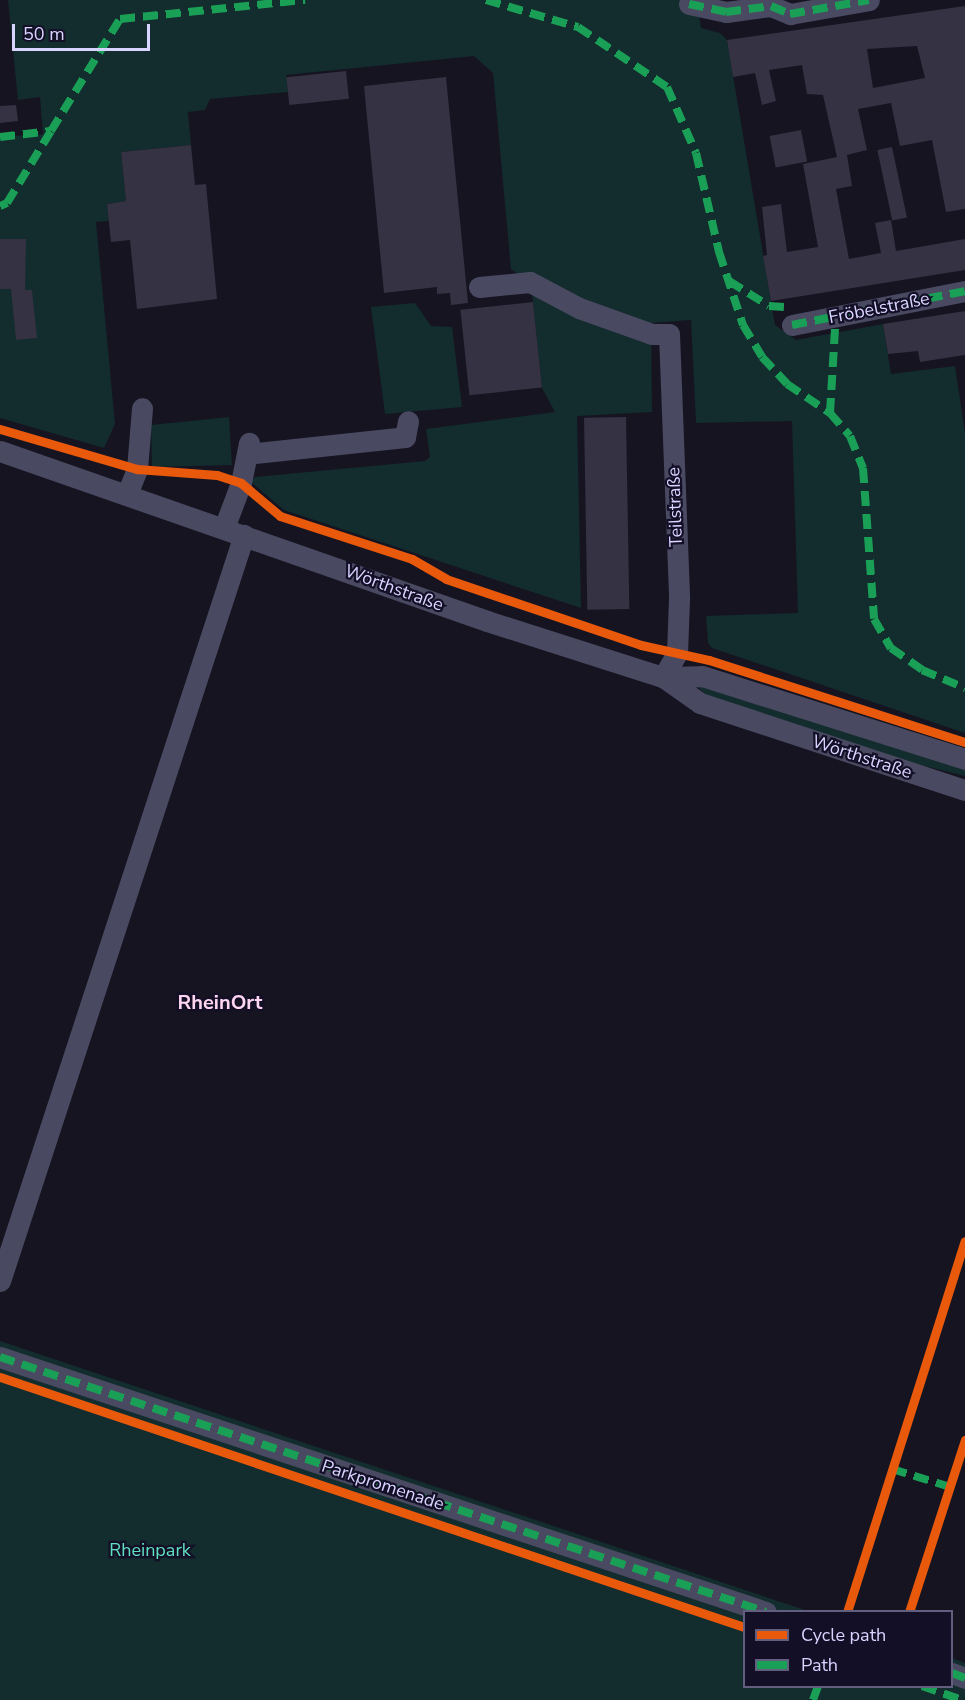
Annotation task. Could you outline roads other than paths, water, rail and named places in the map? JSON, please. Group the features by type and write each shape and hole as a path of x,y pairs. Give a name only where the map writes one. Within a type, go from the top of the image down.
{"street":[{"path":"689,3 726,12 771,6 790,14 869,0"},
{"name":"Teilstraße","path":"479,287 530,282 579,308 652,334 669,334 679,599 677,653 663,677"},
{"name":"Fröbelstraße","path":"792,325 965,291"},
{"path":"127,494 137,469 142,408"},
{"path":"224,528 241,483 248,448 405,437 408,421"},
{"name":"Wörthstraße","path":"0,451 487,621 663,677 700,703 857,757 965,790"},
{"path":"0,1281 244,535"},
{"name":"Wörthstraße","path":"663,677 702,676 965,759"},
{"name":"Parkpromenade","path":"0,1357 763,1610"}],"district":[{"name":"RheinOrt","path":"220,1002"}],"park label":[{"name":"Rheinpark","path":"150,1550"}]}
